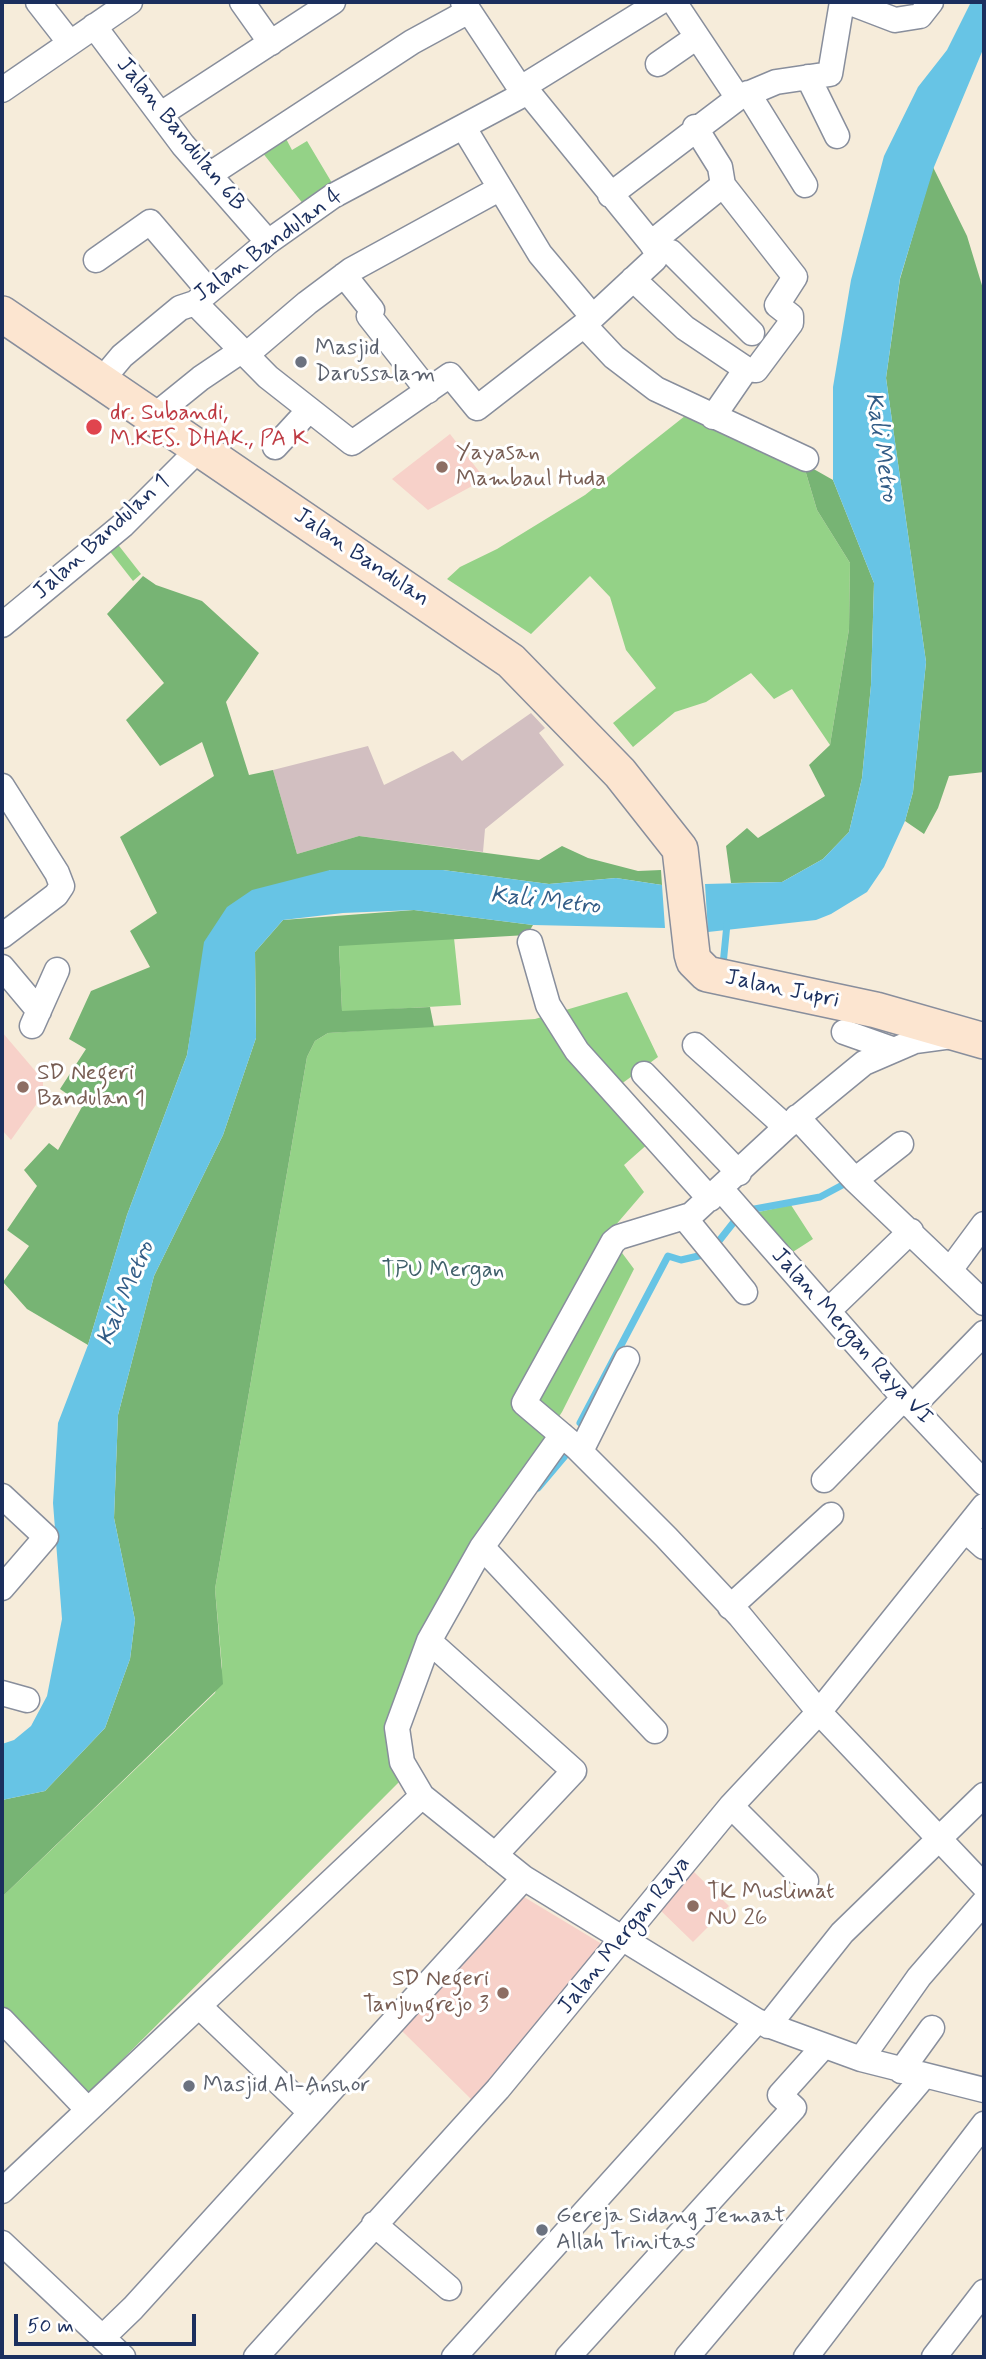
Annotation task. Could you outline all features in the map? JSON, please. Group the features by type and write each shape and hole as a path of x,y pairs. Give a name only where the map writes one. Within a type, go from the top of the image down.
{"main road":[{"name":"Jalan Bandulan","path":"2,314 511,661 620,774 680,849"},
{"name":"Jalan Jupri","path":"680,849 692,954 700,968 716,977 861,1007 974,1037"}],"street":[{"path":"38,2 70,43"},
{"path":"2,90 130,2"},
{"path":"242,2 271,43"},
{"path":"161,114 333,2"},
{"name":"Jalan Bandulan 4","path":"101,381 122,356 180,308 202,297 268,242 333,196 464,128 660,2"},
{"path":"674,2 805,185"},
{"path":"610,195 695,127 743,95 776,82 830,74 842,2"},
{"path":"848,2 895,20 920,16 931,2"},
{"path":"96,260 150,222 244,353 349,443 355,443 450,375 477,408 588,321 655,259 654,248 524,90 466,7 209,175"},
{"name":"Jalan Bandulan 6B","path":"94,26 209,175 268,242"},
{"path":"658,64 697,37"},
{"path":"808,76 838,136"},
{"path":"633,279 685,328 746,369 756,370 791,323 791,316 777,304 795,277 723,185 723,174 695,127"},
{"path":"464,128 540,254 588,321 639,377 656,389 713,417 806,459"},
{"path":"654,248 723,185"},
{"path":"154,416 201,378 244,353 344,275 412,234 499,189"},
{"path":"654,248 671,252 752,333"},
{"path":"344,275 372,310 369,316 428,391"},
{"path":"713,417 746,369"},
{"path":"275,447 309,410"},
{"name":"Jalan Bandulan 1","path":"2,625 123,525 200,448"},
{"path":"2,786 57,873 62,886 56,895 2,936"},
{"name":"Jalan Mergan Raya VI","path":"530,942 548,1005 578,1051 828,1311 908,1403 984,1483"},
{"path":"2,967 36,1019 57,970"},
{"path":"844,1032 892,1049"},
{"path":"974,1037 922,1040 892,1049 864,1063 792,1122 715,1194 684,1217 619,1237 612,1242 524,1403 571,1443 730,1607 819,1712 984,1886"},
{"path":"695,1045 792,1122 911,1231 984,1303"},
{"path":"644,1074 739,1172"},
{"path":"855,1180 901,1144"},
{"path":"684,1217 745,1292"},
{"path":"828,1311 911,1231"},
{"path":"950,1270 981,1237"},
{"path":"824,1480 984,1333"},
{"path":"627,1359 571,1443 482,1547 429,1641 397,1728 401,1762 422,1797 524,1878 625,1937 762,2024 861,2059 984,2091"},
{"path":"2,1496 47,1537 2,1588"},
{"name":"Jalan Mergan Raya","path":"256,2357 498,2089 731,1806 975,1539 984,1506"},
{"path":"730,1607 831,1515"},
{"path":"482,1547 655,1731"},
{"path":"429,1641 574,1771 495,1855"},
{"path":"2,1693 27,1700"},
{"path":"454,2357 762,2024 842,1933 984,1795"},
{"path":"2,2191 422,1797"},
{"path":"731,1806 806,1881"},
{"path":"103,2337 133,2308 524,1878"},
{"path":"861,2059 919,1977 984,1902"},
{"path":"199,2006 309,2112"},
{"path":"3,2024 88,2110"},
{"path":"687,2357 912,2073 932,2028"},
{"path":"568,2357 794,2108 780,2095 823,2047"},
{"path":"806,2357 984,2124"},
{"path":"374,2224 449,2288"},
{"path":"2,2243 123,2357"},
{"path":"934,2357 984,2292"}],"shaded area":[{"name":"Yayasan Mambaul Huda","path":"450,434 485,479 428,510 392,479"},
{"path":"531,713 545,728 539,733 564,765 485,829 483,852 359,836 297,854 273,770 368,746 384,785 453,751 462,761"},
{"name":"SD Negeri Bandulan 1","path":"2,1032 43,1080 43,1095 11,1140 2,1130"},
{"name":"TK Muslimat NU 26","path":"692,1870 729,1906 693,1942 657,1907"},
{"name":"SD Negeri Tanjungrejo 3","path":"524,1897 602,1944 473,2101 402,2031"}],"green space":[{"path":"283,133 292,150 307,141 335,188 304,205 258,147"},
{"path":"933,167 967,236 984,292 984,772 949,776 938,808 924,834 905,821 913,792 926,662 886,378 900,279"},
{"path":"690,412 803,463 817,510 850,563 849,629 830,745 792,689 774,699 751,673 706,702 675,712 633,747 613,723 656,688 626,650 610,597 590,576 531,634 447,579 460,567 497,549 585,495"},
{"path":"803,463 833,480 874,583 871,685 862,778 849,832 823,859 782,882 731,883 726,846 747,828 758,838 825,796 809,765 830,745 849,629 850,563 817,510"},
{"path":"116,542 141,574 133,581 108,549"},
{"path":"143,576 156,585 202,601 259,653 226,702 249,775 273,770 297,854 359,836 539,860 562,846 588,858 638,871 661,870 662,885 616,878 549,884 443,870 330,870 196,1000 187,1055 127,1215 88,1345 27,1309 3,1282 29,1246 7,1230 37,1186 24,1170 49,1143 58,1150 83,1105 60,1089 86,1049 69,1039 91,991 150,967 130,931 157,913 120,837 214,776 202,742 160,766 126,720 164,683 107,614"},
{"path":"414,910 533,925 527,935 339,946 342,1011 430,1007 434,1027 328,1033 315,1041 307,1057 215,1589 223,1684 2,1897 2,1800 45,1791 105,1728 130,1659 135,1620 114,1518 118,1415 154,1276 223,1135 256,1038 255,952 283,920"},
{"path":"454,938 461,1005 342,1012 339,945"},
{"name":"TPU Mergan","path":"627,992 658,1057 609,1093 650,1142 624,1165 644,1192 608,1234 634,1269 562,1412 452,1579 392,1727 402,1779 88,2094 2,2007 2,1897 215,1693 222,1667 215,1589 307,1057 315,1041 328,1033 535,1019"},
{"path":"791,1205 813,1239 785,1257 749,1214"}],"water":[{"name":"Kali Metro","path":"971,2 984,2 984,47 934,167 900,278 886,378 926,662 913,792 905,821 884,867 867,892 831,914 816,920 708,932 705,884 782,882 823,859 849,832 862,778 871,685 874,583 833,480 833,387 851,280 884,156 918,87 947,50"},
{"name":"Kali Metro","path":"330,870 443,870 549,884 616,878 662,885 665,928 533,925 414,910 343,913 283,920 255,952 256,1038 223,1135 154,1276 118,1415 114,1518 135,1620 130,1659 105,1728 45,1791 2,1800 2,1744 14,1740 31,1726 47,1696 62,1619 53,1503 58,1423 88,1345 127,1215 187,1055 204,942 227,907 252,890"}],"waterway":[{"path":"723,965 727,924"},
{"path":"749,1210 820,1197 848,1182"},
{"path":"715,1246 737,1218"},
{"path":"580,1423 668,1256 681,1260 707,1254"},
{"path":"538,1488 565,1456"}],"place":[{"name":"Masjid Darussalam","path":"301,362"},
{"name":"dr. Subandi, M.KES. DHAK., PA K","path":"94,427"},
{"name":"Yayasan Mambaul Huda","path":"442,467"},
{"name":"SD Negeri Bandulan 1","path":"23,1087"},
{"name":"TK Muslimat NU 26","path":"693,1906"},
{"name":"SD Negeri Tanjungrejo 3","path":"503,1993"},
{"name":"Masjid Al-Anshor","path":"189,2086"},
{"name":"Gereja Sidang Jemaat Allah Trinitas","path":"542,2230"}]}
